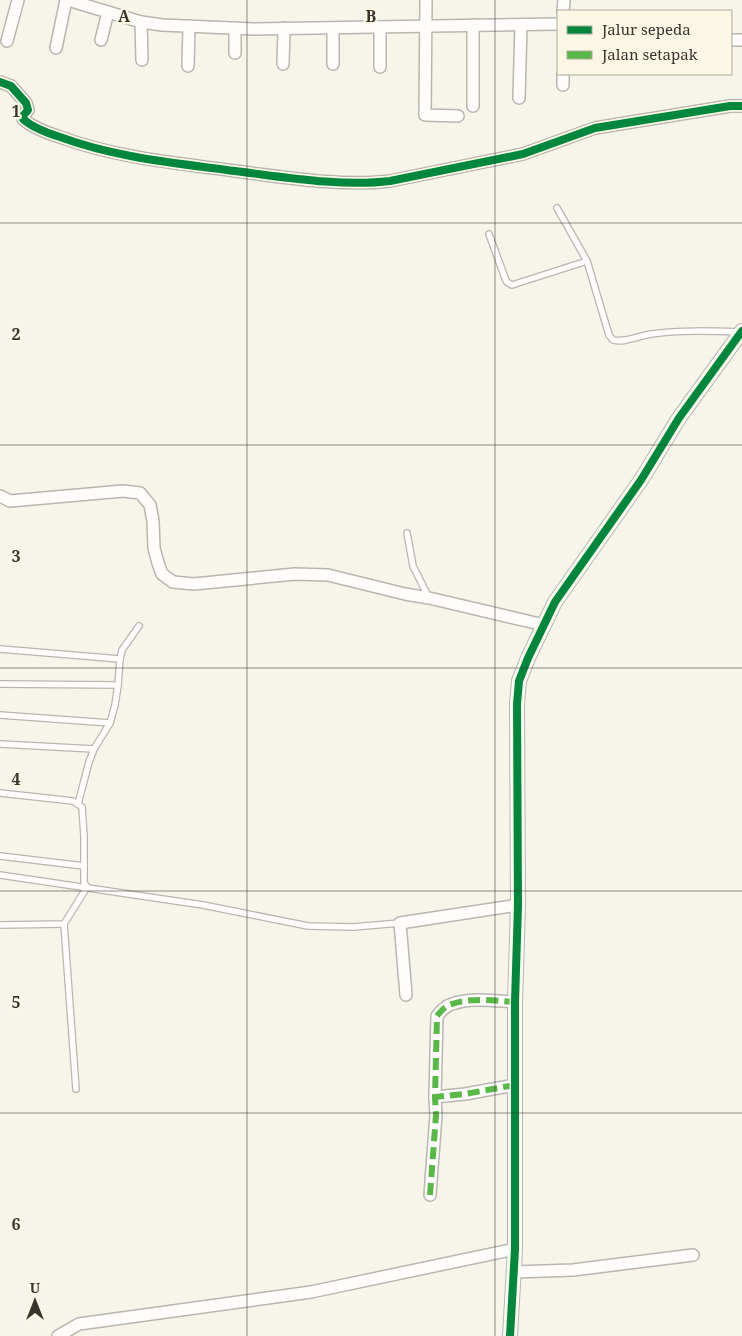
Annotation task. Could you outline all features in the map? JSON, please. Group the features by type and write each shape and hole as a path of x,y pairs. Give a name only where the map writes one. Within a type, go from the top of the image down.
{"street":[{"path":"7,41 18,0"},
{"path":"56,48 67,0 141,22 162,25 235,28 332,28 557,24"},
{"path":"426,0 425,115 458,116"},
{"path":"101,40 108,12"},
{"path":"141,22 142,60"},
{"path":"473,25 473,106"},
{"path":"519,98 521,25"},
{"path":"188,26 188,66"},
{"path":"380,27 380,67"},
{"path":"235,28 235,53"},
{"path":"283,64 284,28"},
{"path":"332,28 332,64"},
{"path":"0,82 11,86 26,103 28,110 23,119 41,130 75,142 150,160 313,181 374,183 523,154 595,128 730,106 742,106"},
{"path":"510,1336 515,1249 515,1002 518,906 517,704 519,681 555,602 642,480 679,418 741,331"},
{"path":"0,496 10,501 123,491 140,493 150,505 153,521 154,548 158,563 162,574 172,582 194,584 295,574 328,575 544,625"},
{"path":"406,995 400,923 518,906"},
{"path":"430,1195 435,1124 437,1016 443,1008 452,1004 491,1000 515,1002"},
{"path":"435,1097 515,1085"},
{"path":"58,1336 80,1324 311,1292 515,1249"},
{"path":"514,1272 573,1270 693,1255"}],"lane":[{"path":"557,208 587,261 609,335 613,340 622,341 651,334 741,331"},
{"path":"489,234 505,278 512,285 587,261"},
{"path":"407,533 413,566 429,598"},
{"path":"78,804 94,749 110,723 115,705 120,659 126,643 139,626"},
{"path":"0,649 120,659"},
{"path":"0,684 118,685"},
{"path":"0,715 110,723"},
{"path":"0,744 94,749"},
{"path":"0,793 73,800 82,807 84,819 84,883 87,887"},
{"path":"0,856 84,866"},
{"path":"0,875 203,905 308,926 353,928 400,923"},
{"path":"76,1088 64,924 87,887"},
{"path":"0,925 64,924"}],"marked path":[{"path":"515,1002 467,1001 445,1007 440,1012 437,1016 435,1097 515,1085"},
{"path":"430,1195 436,1115 435,1097"}],"cycle path":[{"path":"0,82 11,86 26,103 28,110 23,119 45,132 81,144 125,155 169,162 293,178 352,183 390,181 523,154 595,128 730,106 742,106"},
{"path":"510,1336 515,1249 515,1002 518,905 517,704 519,681 555,602 641,480 679,418 742,331"}]}
